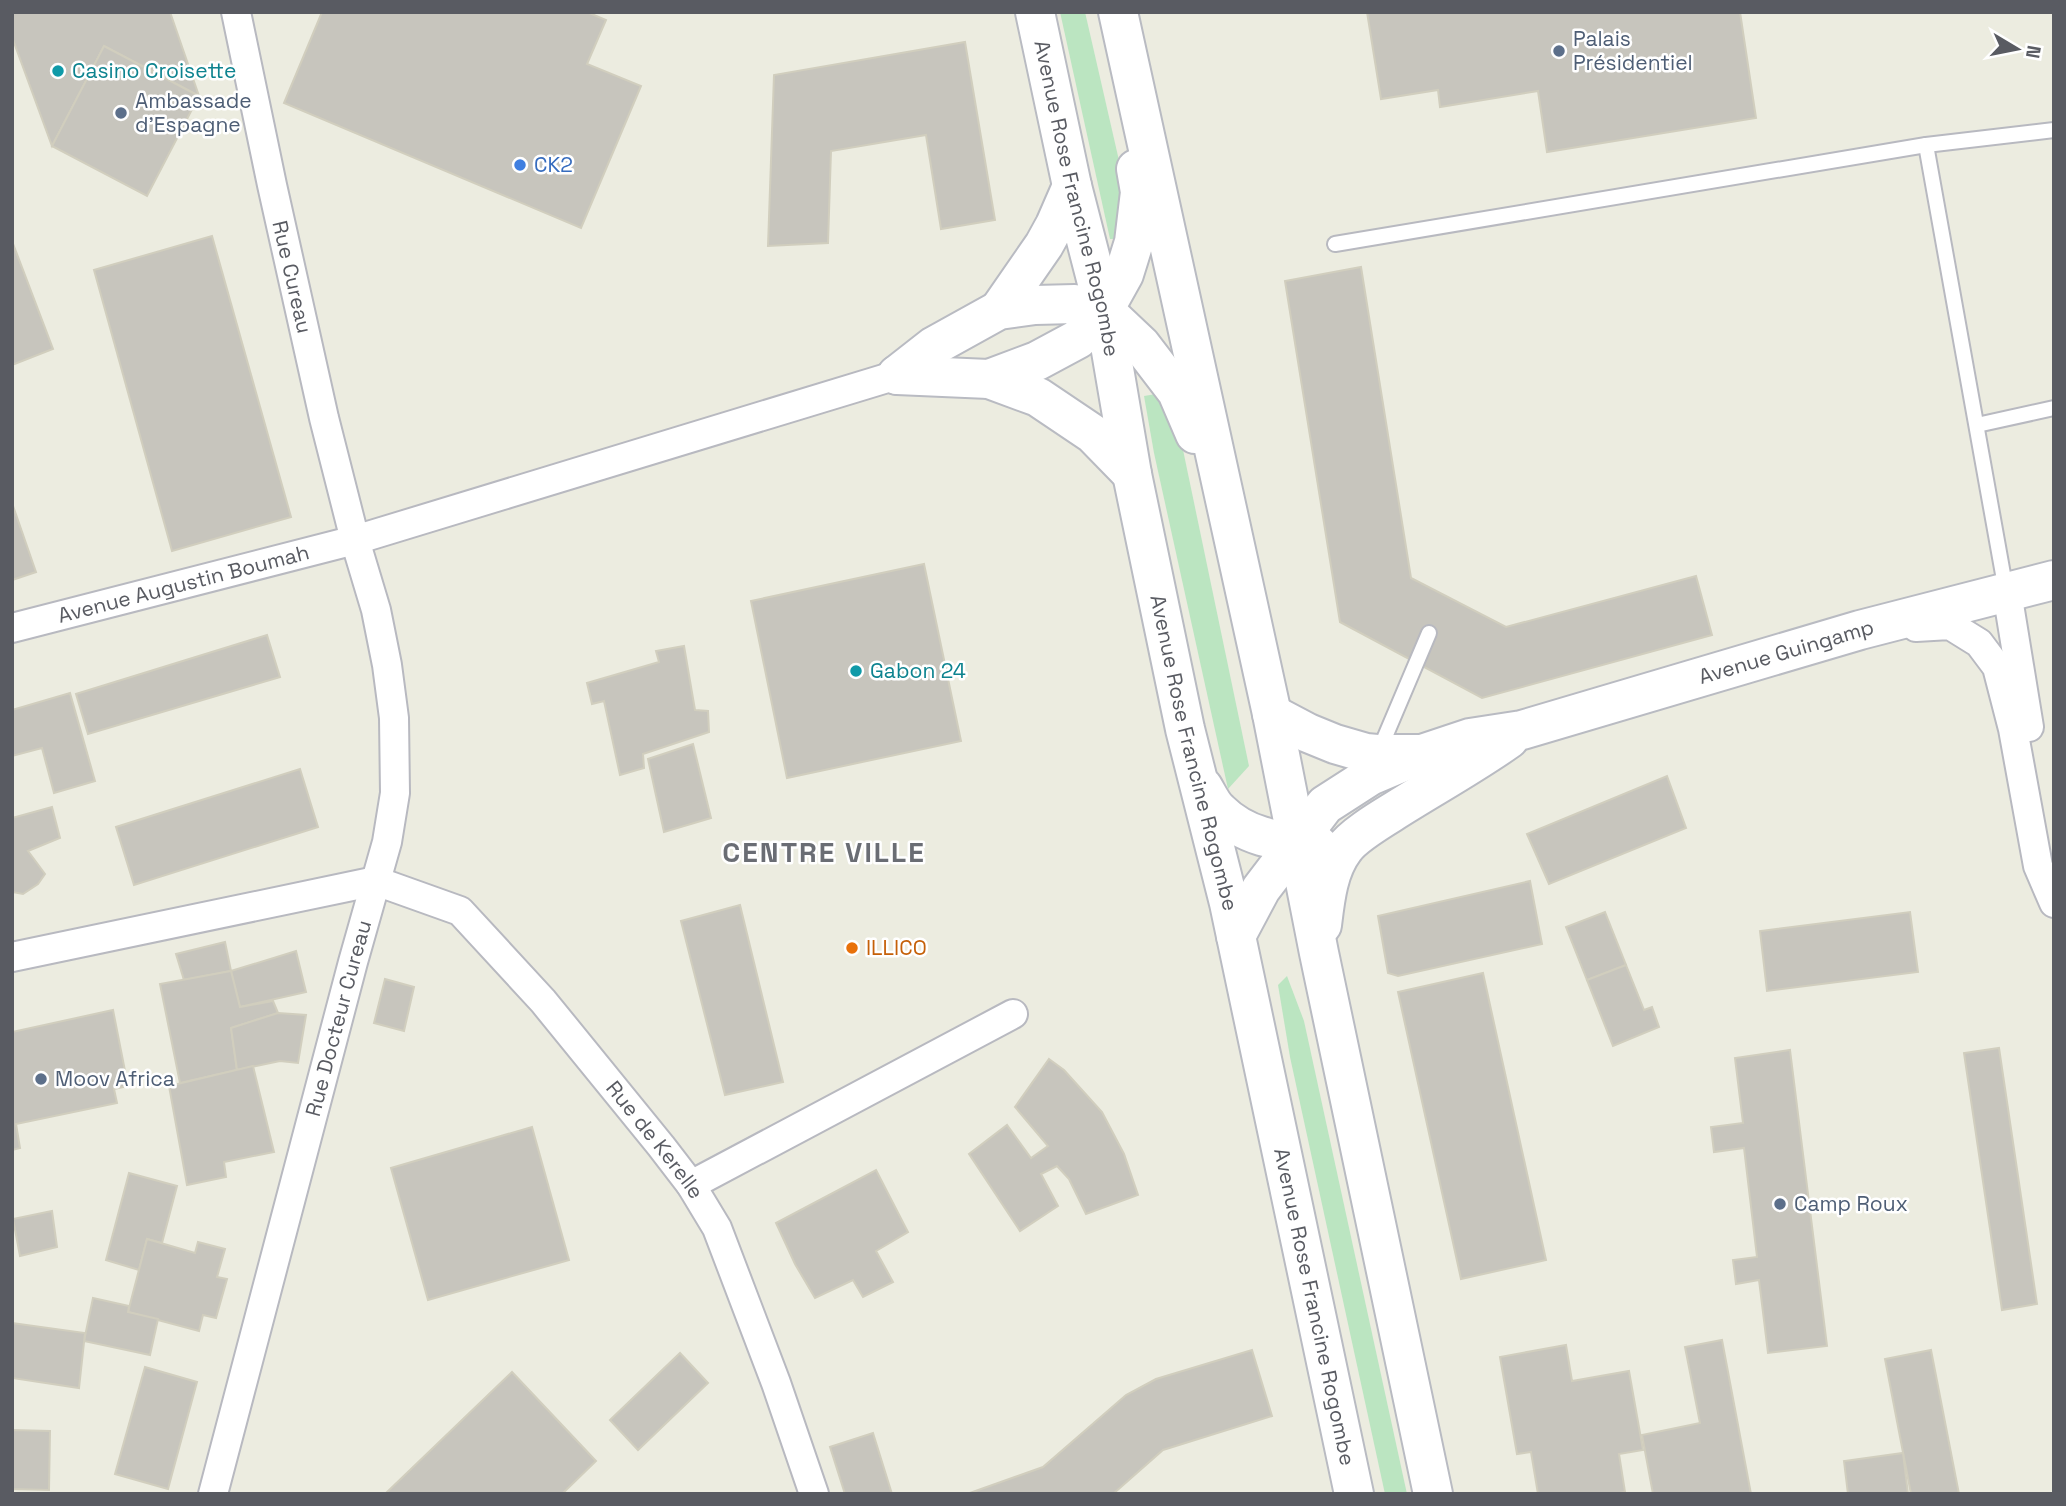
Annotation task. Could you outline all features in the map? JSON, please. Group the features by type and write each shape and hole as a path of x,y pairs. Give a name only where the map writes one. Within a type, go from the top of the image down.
{"main road":[{"name":"Avenue Rose Francine Rogombe","path":"1035,12 1072,186 1104,310 1132,474 1195,774 1236,936 1354,1494"},
{"path":"989,379 1037,361 1078,339 1104,310 1128,263 1134,242 1140,192 1106,12"},
{"path":"1118,12 1272,714 1319,953 1433,1494"},
{"path":"999,310 1044,245 1072,186"},
{"path":"897,375 934,346 999,310 1035,305 1074,304 1104,310 1141,345 1177,392 1195,433 1241,618 1255,635"},
{"path":"897,375 989,379 1038,397 1093,433 1132,474"},
{"name":"Avenue Guingamp","path":"1522,730 1860,630 2054,580"},
{"path":"1272,714 1308,733 1366,753 1369,776"},
{"path":"1195,774 1217,810 1239,827 1264,838 1297,842 1349,834 1374,824 1522,730"},
{"path":"1236,936 1261,889 1325,805 1369,776 1422,754 1470,738 1522,730"},
{"path":"1319,953 1331,875 1349,834"}],"street":[{"name":"Rue Cureau","path":"236,12 321,405 355,540"},
{"name":"Avenue Augustin Boumah","path":"12,628 355,540 897,375"},
{"name":"Rue Docteur Cureau","path":"213,1494 387,842 395,793 394,718 387,665 376,610 355,540"},
{"path":"2007,592 2054,872"},
{"path":"1860,630 1950,625 1979,643 1997,667 2013,729 2038,866 2054,904"},
{"path":"12,957 376,881"},
{"name":"Rue de Kerelle","path":"376,881 460,911 543,1001 691,1185 717,1228 776,1382 814,1494"},
{"path":"691,1185 1013,1014"}],"lane":[{"path":"1335,244 1927,145 2054,130"},
{"path":"1927,145 2007,592"},
{"path":"1977,425 2054,408"},
{"path":"1369,776 1429,633"}],"green space":[{"path":"1060,12 1085,12 1126,191 1118,239 1110,239"},
{"path":"1156,394 1165,404 1182,445 1249,766 1228,789 1154,453 1144,396"},
{"path":"1287,976 1304,1021 1407,1494 1385,1494 1290,1057 1278,985"}],"building":[{"name":"Casino Croisette","path":"12,12 170,12 199,96 104,46 52,146 12,37"},
{"name":"CK2","path":"322,12 587,12 606,20 587,64 641,86 581,228 284,103"},
{"name":"Palais Présidentiel","path":"1367,12 1740,12 1756,118 1547,152 1538,91 1440,107 1438,90 1381,99"},
{"path":"965,42 995,220 941,229 926,135 831,151 828,243 768,246 774,75"},
{"path":"104,46 199,96 147,196 52,146"},
{"path":"212,236 291,517 172,551 94,270"},
{"path":"12,241 53,349 12,365"},
{"path":"1361,267 1411,578 1506,627 1696,576 1712,635 1482,698 1340,622 1285,281"},
{"path":"12,503 36,572 12,580"},
{"name":"Gabon 24","path":"924,564 961,741 787,778 751,601"},
{"path":"267,635 280,677 88,734 76,694"},
{"path":"684,646 695,710 708,711 709,732 643,754 644,768 620,775 604,701 592,704 587,683 659,662 656,651"},
{"path":"70,693 95,781 54,793 42,748 12,756 12,710"},
{"path":"693,744 711,818 664,832 648,759"},
{"path":"300,769 318,827 134,885 116,827"},
{"path":"1667,776 1686,828 1549,884 1527,834"},
{"path":"52,807 60,838 28,851 45,874 38,884 23,894 12,892 12,818"},
{"path":"1530,881 1542,944 1398,976 1388,973 1378,916"},
{"path":"740,905 783,1082 725,1095 681,921"},
{"path":"1605,912 1626,965 1587,980 1566,927"},
{"path":"1910,912 1918,972 1767,991 1760,931"},
{"path":"225,942 231,971 184,980 176,954"},
{"path":"296,951 306,992 240,1007 231,971"},
{"path":"1626,965 1644,1010 1652,1007 1659,1027 1613,1046 1587,980"},
{"path":"231,971 240,1007 273,1001 278,1013 231,1028 237,1070 180,1083 160,984"},
{"path":"1483,973 1546,1260 1461,1279 1398,992"},
{"path":"385,979 414,987 404,1031 374,1023"},
{"path":"113,1010 128,1086 114,1089 117,1103 16,1124 20,1148 12,1150 12,1032"},
{"path":"278,1013 306,1015 298,1063 280,1061 237,1070 231,1028"},
{"path":"1999,1048 2037,1304 2002,1310 1964,1053"},
{"name":"Camp Roux","path":"1790,1050 1827,1346 1768,1353 1759,1280 1736,1284 1733,1260 1757,1257 1744,1148 1714,1152 1711,1127 1743,1123 1735,1058"},
{"path":"1049,1059 1064,1070 1102,1112 1124,1154 1138,1195 1086,1214 1069,1179 1057,1166 1041,1174 1058,1206 1020,1231 969,1154 1007,1125 1031,1158 1048,1146 1015,1107"},
{"path":"253,1066 274,1152 224,1162 226,1177 187,1185 169,1086"},
{"path":"532,1127 569,1260 428,1300 391,1168"},
{"path":"876,1170 908,1232 876,1251 893,1282 863,1297 853,1280 815,1298 776,1223"},
{"path":"129,1173 177,1186 162,1243 147,1239 139,1270 106,1260"},
{"path":"52,1211 57,1247 20,1256 13,1219"},
{"path":"147,1239 195,1253 198,1242 225,1249 217,1277 227,1279 216,1318 203,1315 199,1331 128,1312"},
{"path":"93,1298 129,1306 128,1312 158,1319 150,1355 84,1341"},
{"path":"12,1323 85,1333 79,1388 12,1378"},
{"path":"1722,1340 1751,1494 1653,1494 1642,1435 1700,1423 1685,1347"},
{"path":"1566,1345 1572,1381 1629,1371 1643,1450 1619,1454 1625,1492 1538,1494 1531,1452 1517,1454 1500,1357"},
{"path":"1252,1350 1272,1416 1163,1450 1113,1494 967,1494 1043,1467 1126,1395 1156,1379"},
{"path":"1931,1350 1959,1494 1911,1494 1885,1359"},
{"path":"680,1353 708,1383 638,1450 610,1420"},
{"path":"145,1367 197,1382 168,1489 115,1474"},
{"path":"512,1372 596,1461 562,1494 385,1494"},
{"path":"12,1430 50,1431 49,1490 12,1489"},
{"path":"873,1433 892,1494 845,1494 830,1447"},
{"path":"1903,1453 1908,1494 1848,1494 1844,1461"}],"place":[{"name":"Palais Présidentiel","path":"1559,51"},
{"name":"Casino Croisette","path":"58,71"},
{"name":"Ambassade d'Espagne","path":"121,113"},
{"name":"CK2","path":"520,165"},
{"name":"Gabon 24","path":"856,671"},
{"name":"ILLICO","path":"852,948"},
{"name":"Moov Africa","path":"41,1079"},
{"name":"Camp Roux","path":"1780,1204"}],"district":[{"name":"CENTRE VILLE","path":"824,852"}]}
